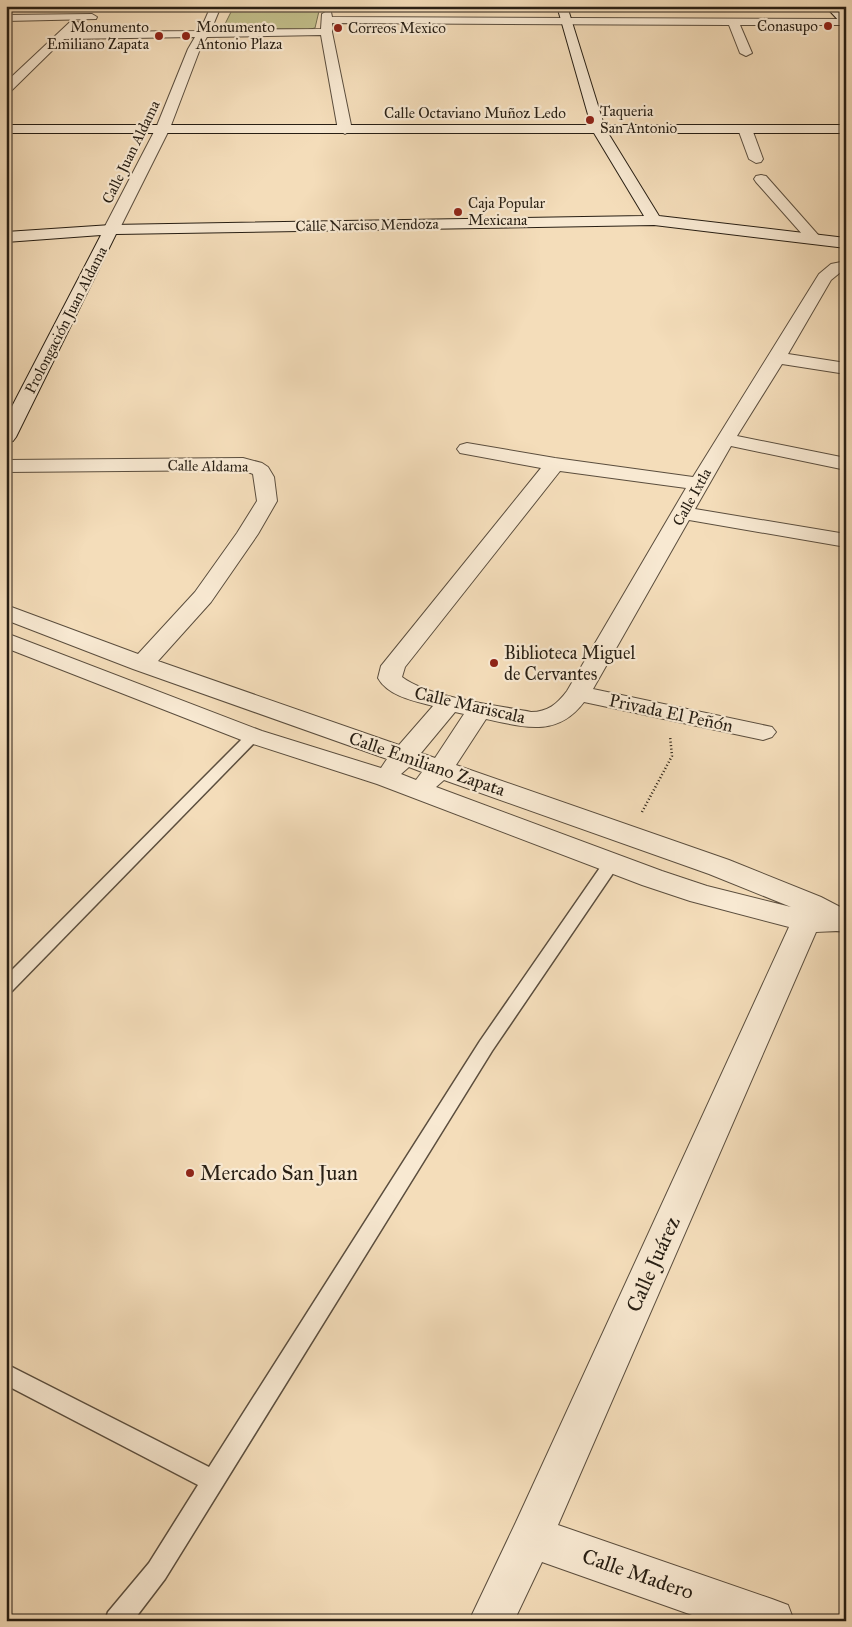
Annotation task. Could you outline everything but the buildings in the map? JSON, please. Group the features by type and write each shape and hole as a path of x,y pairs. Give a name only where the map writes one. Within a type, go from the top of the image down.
{"street":[{"name":"Calle Juan Aldama","path":"111,230 164,128 194,49 198,40 204,34 206,17 216,6"},
{"path":"331,6 326,26 345,130"},
{"path":"562,6 598,128 654,220"},
{"path":"830,6 846,22"},
{"path":"6,89 60,36 83,17"},
{"path":"6,18 103,17"},
{"path":"60,36 204,34 326,26 566,21 846,22"},
{"path":"732,22 746,52"},
{"name":"Calle Octaviano Muñoz Ledo","path":"6,128 345,130 745,128 846,130"},
{"path":"745,128 756,159"},
{"path":"761,179 815,240"},
{"name":"Calle Narciso Mendoza","path":"6,238 111,230 654,220 846,243"},
{"name":"Prolongación Juan Aldama","path":"6,438 111,230"},
{"name":"Calle Ixtla","path":"542,720 555,717 566,710 578,693 725,439 777,358 825,277 842,266"},
{"path":"777,358 846,369"},
{"path":"725,439 846,464"},
{"path":"467,449 555,464 700,484"},
{"name":"Calle Aldama","path":"6,466 243,464 256,467 261,471 264,477 267,501 247,534 202,597 142,664"},
{"name":"Calle Mariscala","path":"542,720 531,720 479,710 398,687 391,680 390,674 393,666 555,464"},
{"path":"684,512 846,541"},
{"name":"Calle Emiliano Zapata","path":"6,612 142,664 719,867 808,913"},
{"name":"Calle Emiliano Zapata","path":"6,640 254,736 386,778 700,894 808,913 845,922"},
{"name":"Privada El Peñón","path":"578,693 763,732"},
{"path":"386,778 449,702"},
{"path":"418,791 441,768 479,710"},
{"name":"Calle Juárez","path":"491,1621 531,1537 808,913"},
{"name":"Calle Madero","path":"531,1537 772,1621"}],"lane":[{"path":"6,988 254,736"},
{"path":"117,1621 158,1571 486,1046 612,863"},
{"path":"6,1374 213,1481"}],"path":[{"path":"628,836 672,756 667,712"}],"shaded area":[{"path":"240,8 316,9 319,11 315,28 305,30 223,28 232,10"}],"place":[{"name":"Conasupo","path":"828,26"},
{"name":"Correos Mexico","path":"338,28"},
{"name":"Monumento Emiliano Zapata","path":"159,36"},
{"name":"Monumento Antonio Plaza","path":"186,36"},
{"name":"Taqueria San Antonio","path":"590,120"},
{"name":"Caja Popular Mexicana","path":"458,212"},
{"name":"Biblioteca Miguel de Cervantes","path":"494,663"},
{"name":"Mercado San Juan","path":"190,1173"}]}
